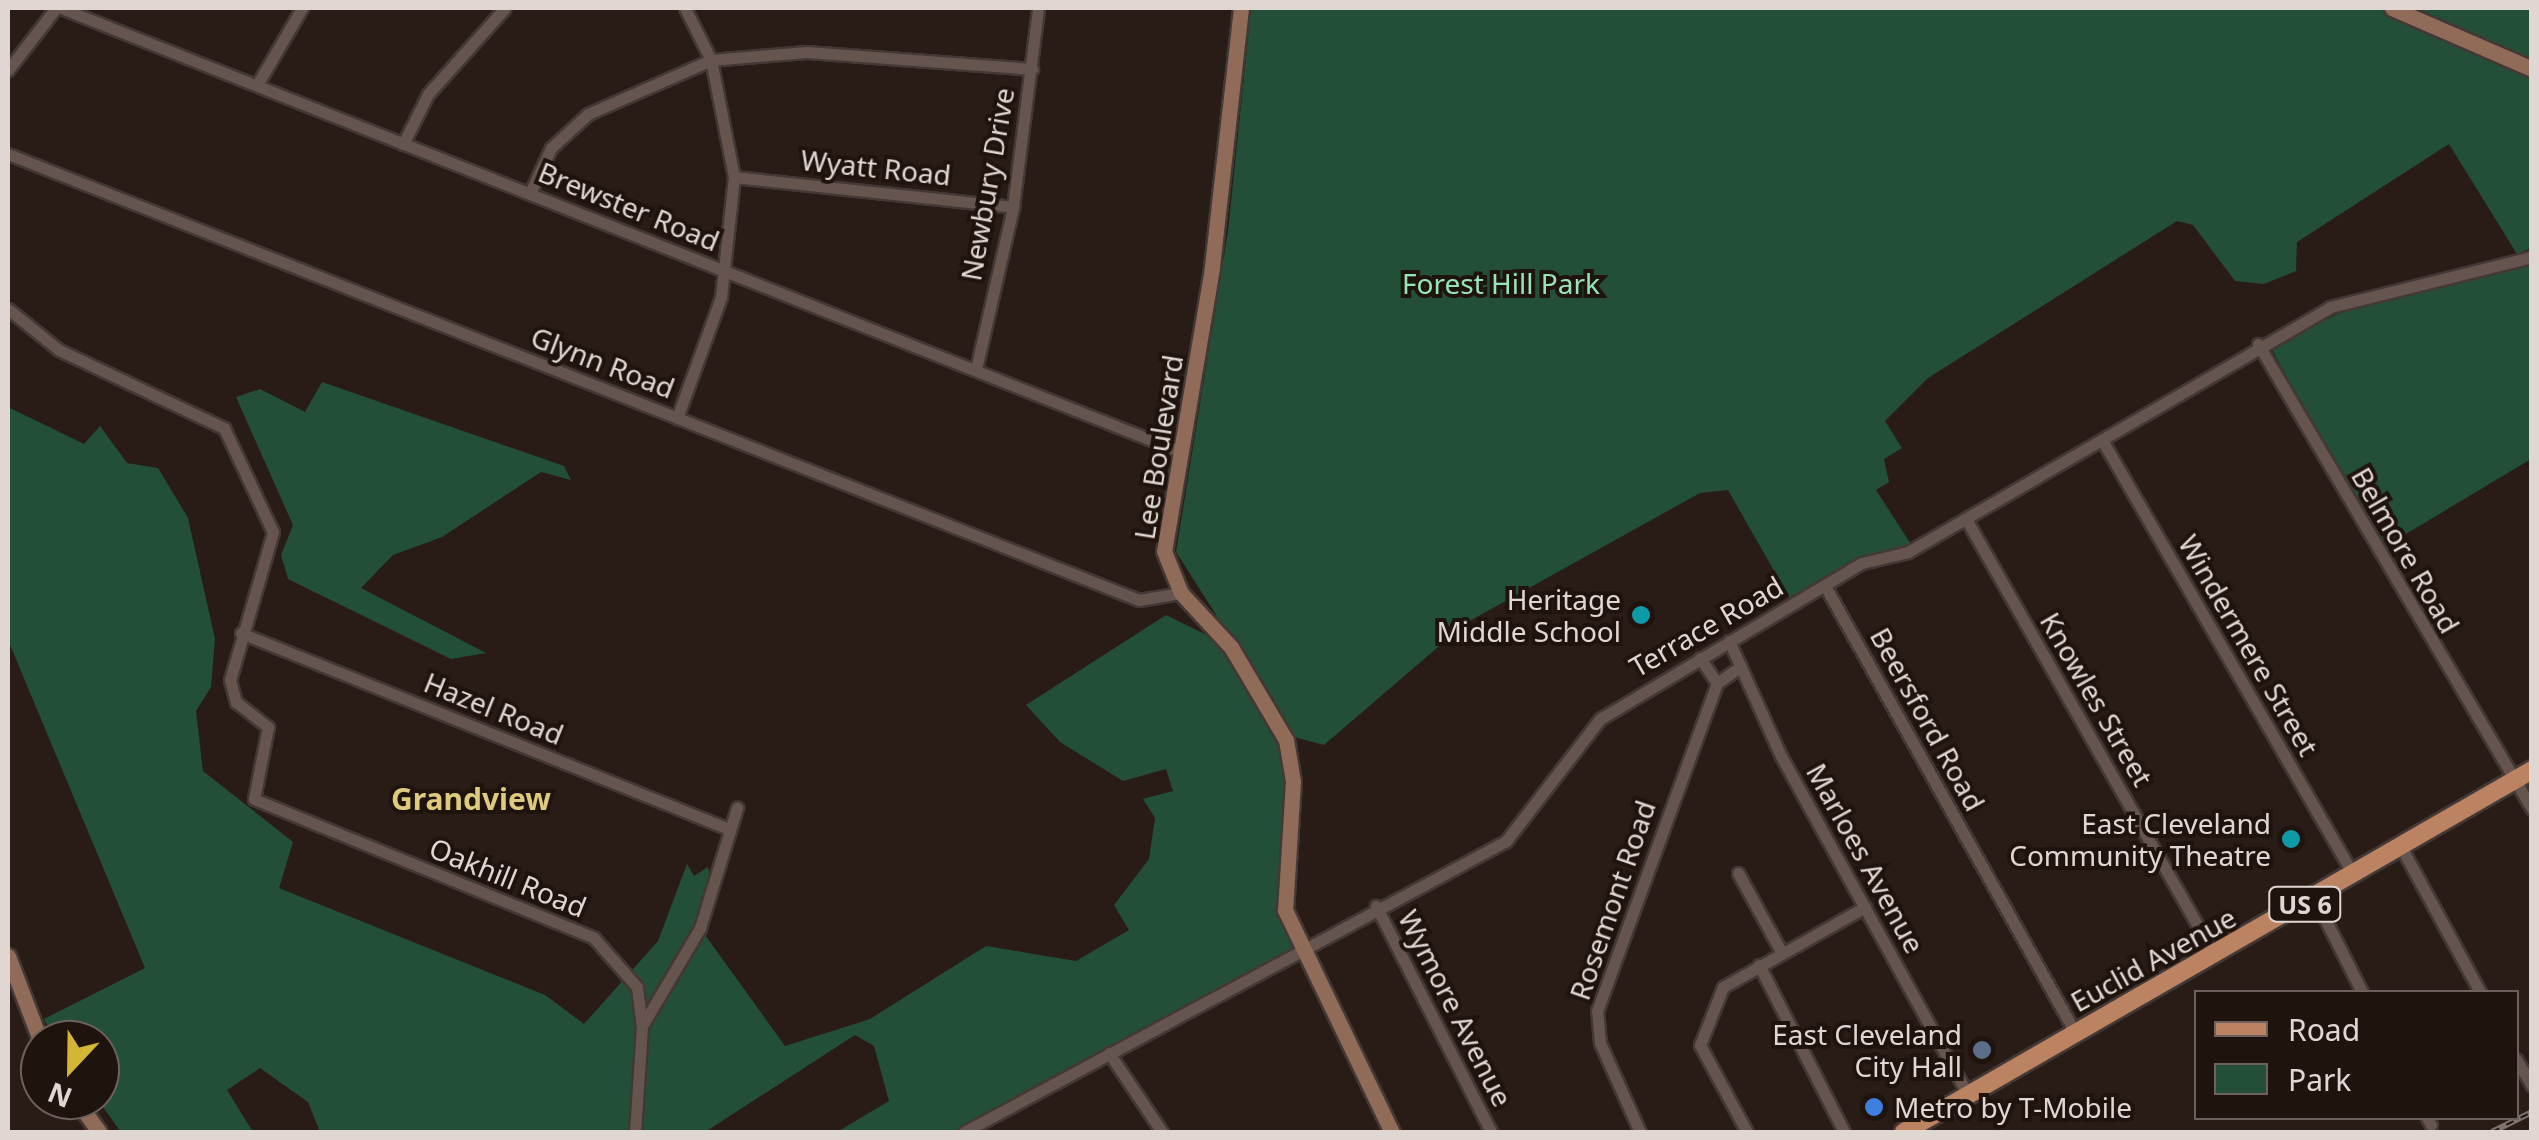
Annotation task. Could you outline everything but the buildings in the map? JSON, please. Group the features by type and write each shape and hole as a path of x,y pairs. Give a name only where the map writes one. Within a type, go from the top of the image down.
{"main road":[{"name":"Euclid Avenue","path":"1904,1132 2532,770"}],"street":[{"path":"8,70 58,8"},
{"name":"Brewster Road","path":"58,8 1180,451"},
{"path":"257,86 302,8"},
{"path":"403,144 440,78 505,8"},
{"path":"678,418 726,271 734,177 711,60 685,8"},
{"name":"Newbury Drive","path":"976,369 1013,207 1038,8"},
{"name":"Lee Boulevard","path":"1242,8 1217,236 1164,536 1181,593 1231,647 1286,740 1292,811 1282,888 1298,948 1392,1132"},
{"path":"2392,8 2532,69"},
{"path":"530,193 552,148 588,114 711,60 807,52 1032,69"},
{"name":"Glynn Road","path":"8,154 1139,600 1181,593"},
{"name":"Wyatt Road","path":"734,177 1013,207"},
{"name":"Terrace Road","path":"972,1130 1298,948 1518,832 1590,728 1700,658 1825,586 1966,519 2258,344 2348,300 2532,258"},
{"name":"Oakhill Road","path":"8,309 59,350 224,428 273,532 241,633 230,689 268,727 251,788 262,807 594,938 637,988 642,1026"},
{"name":"Belmore Road","path":"2258,344 2532,809"},
{"name":"Windermere Street","path":"2102,440 2353,874"},
{"name":"Knowles Street","path":"1966,519 2214,956"},
{"name":"Beersford Road","path":"1825,586 2076,1034"},
{"name":"Hazel Road","path":"241,633 730,829"},
{"name":"Marloes Avenue","path":"1729,641 1865,907 1969,1096"},
{"path":"1700,658 1717,683 1741,666"},
{"name":"Rosemont Road","path":"1640,1132 1600,1043 1597,1011 1717,683"},
{"path":"635,1132 642,1026 700,928 738,808"},
{"path":"2400,847 2479,990"},
{"path":"1738,873 1782,953"},
{"path":"2315,898 2361,990"},
{"name":"Wymore Avenue","path":"1376,906 1491,1132"},
{"path":"1747,1132 1700,1042 1724,985 1865,907"},
{"path":"8,956 32,1020"},
{"path":"1759,966 1844,1132"},
{"path":"1109,1052 1162,1132"},
{"path":"2519,1064 2532,1086"}],"green space":[{"name":"Forest Hill Park","path":"1251,8 2531,8 2531,248 2517,254 2449,144 2297,242 2296,271 2264,284 2235,281 2193,225 2177,221 1928,378 1885,421 1902,448 1884,459 1889,482 1876,490 1914,549 1862,563 1793,604 1728,490 1700,493 1466,623 1324,745 1294,737 1176,552 1228,231"},
{"path":"2531,265 2531,459 2381,549 2270,346 2353,307"},
{"path":"322,382 564,466 571,480 541,472 442,537 393,555 361,588 486,653 451,659 288,579 281,555 293,525 236,397 260,389 305,412"},
{"path":"8,407 84,444 100,426 127,463 158,468 188,518 215,639 211,687 196,711 203,771 293,842 279,888 545,995 584,1024 658,941 687,864 694,876 708,867 711,879 700,928 785,1046 870,1019 986,946 1076,961 1129,930 1114,905 1149,859 1155,818 1143,799 1173,791 1166,769 1123,781 1060,742 1026,705 1166,615 1231,647 1291,759 1283,868 1298,948 963,1132 837,1132 889,1101 874,1046 855,1035 705,1132 320,1132 308,1102 260,1068 227,1090 253,1132 121,1132 112,1120 120,1120 120,1020 44,1019 145,968 8,640"}],"railway":[{"path":"2519,1118 2532,1112"},
{"path":"2492,1132 2516,1120"}],"place":[{"name":"Heritage Middle School","path":"1641,615"},
{"name":"East Cleveland Community Theatre","path":"2291,839"},
{"name":"East Cleveland City Hall","path":"1982,1050"},
{"name":"Metro by T-Mobile","path":"1874,1107"}],"district":[{"name":"Grandview","path":"471,799"}]}
